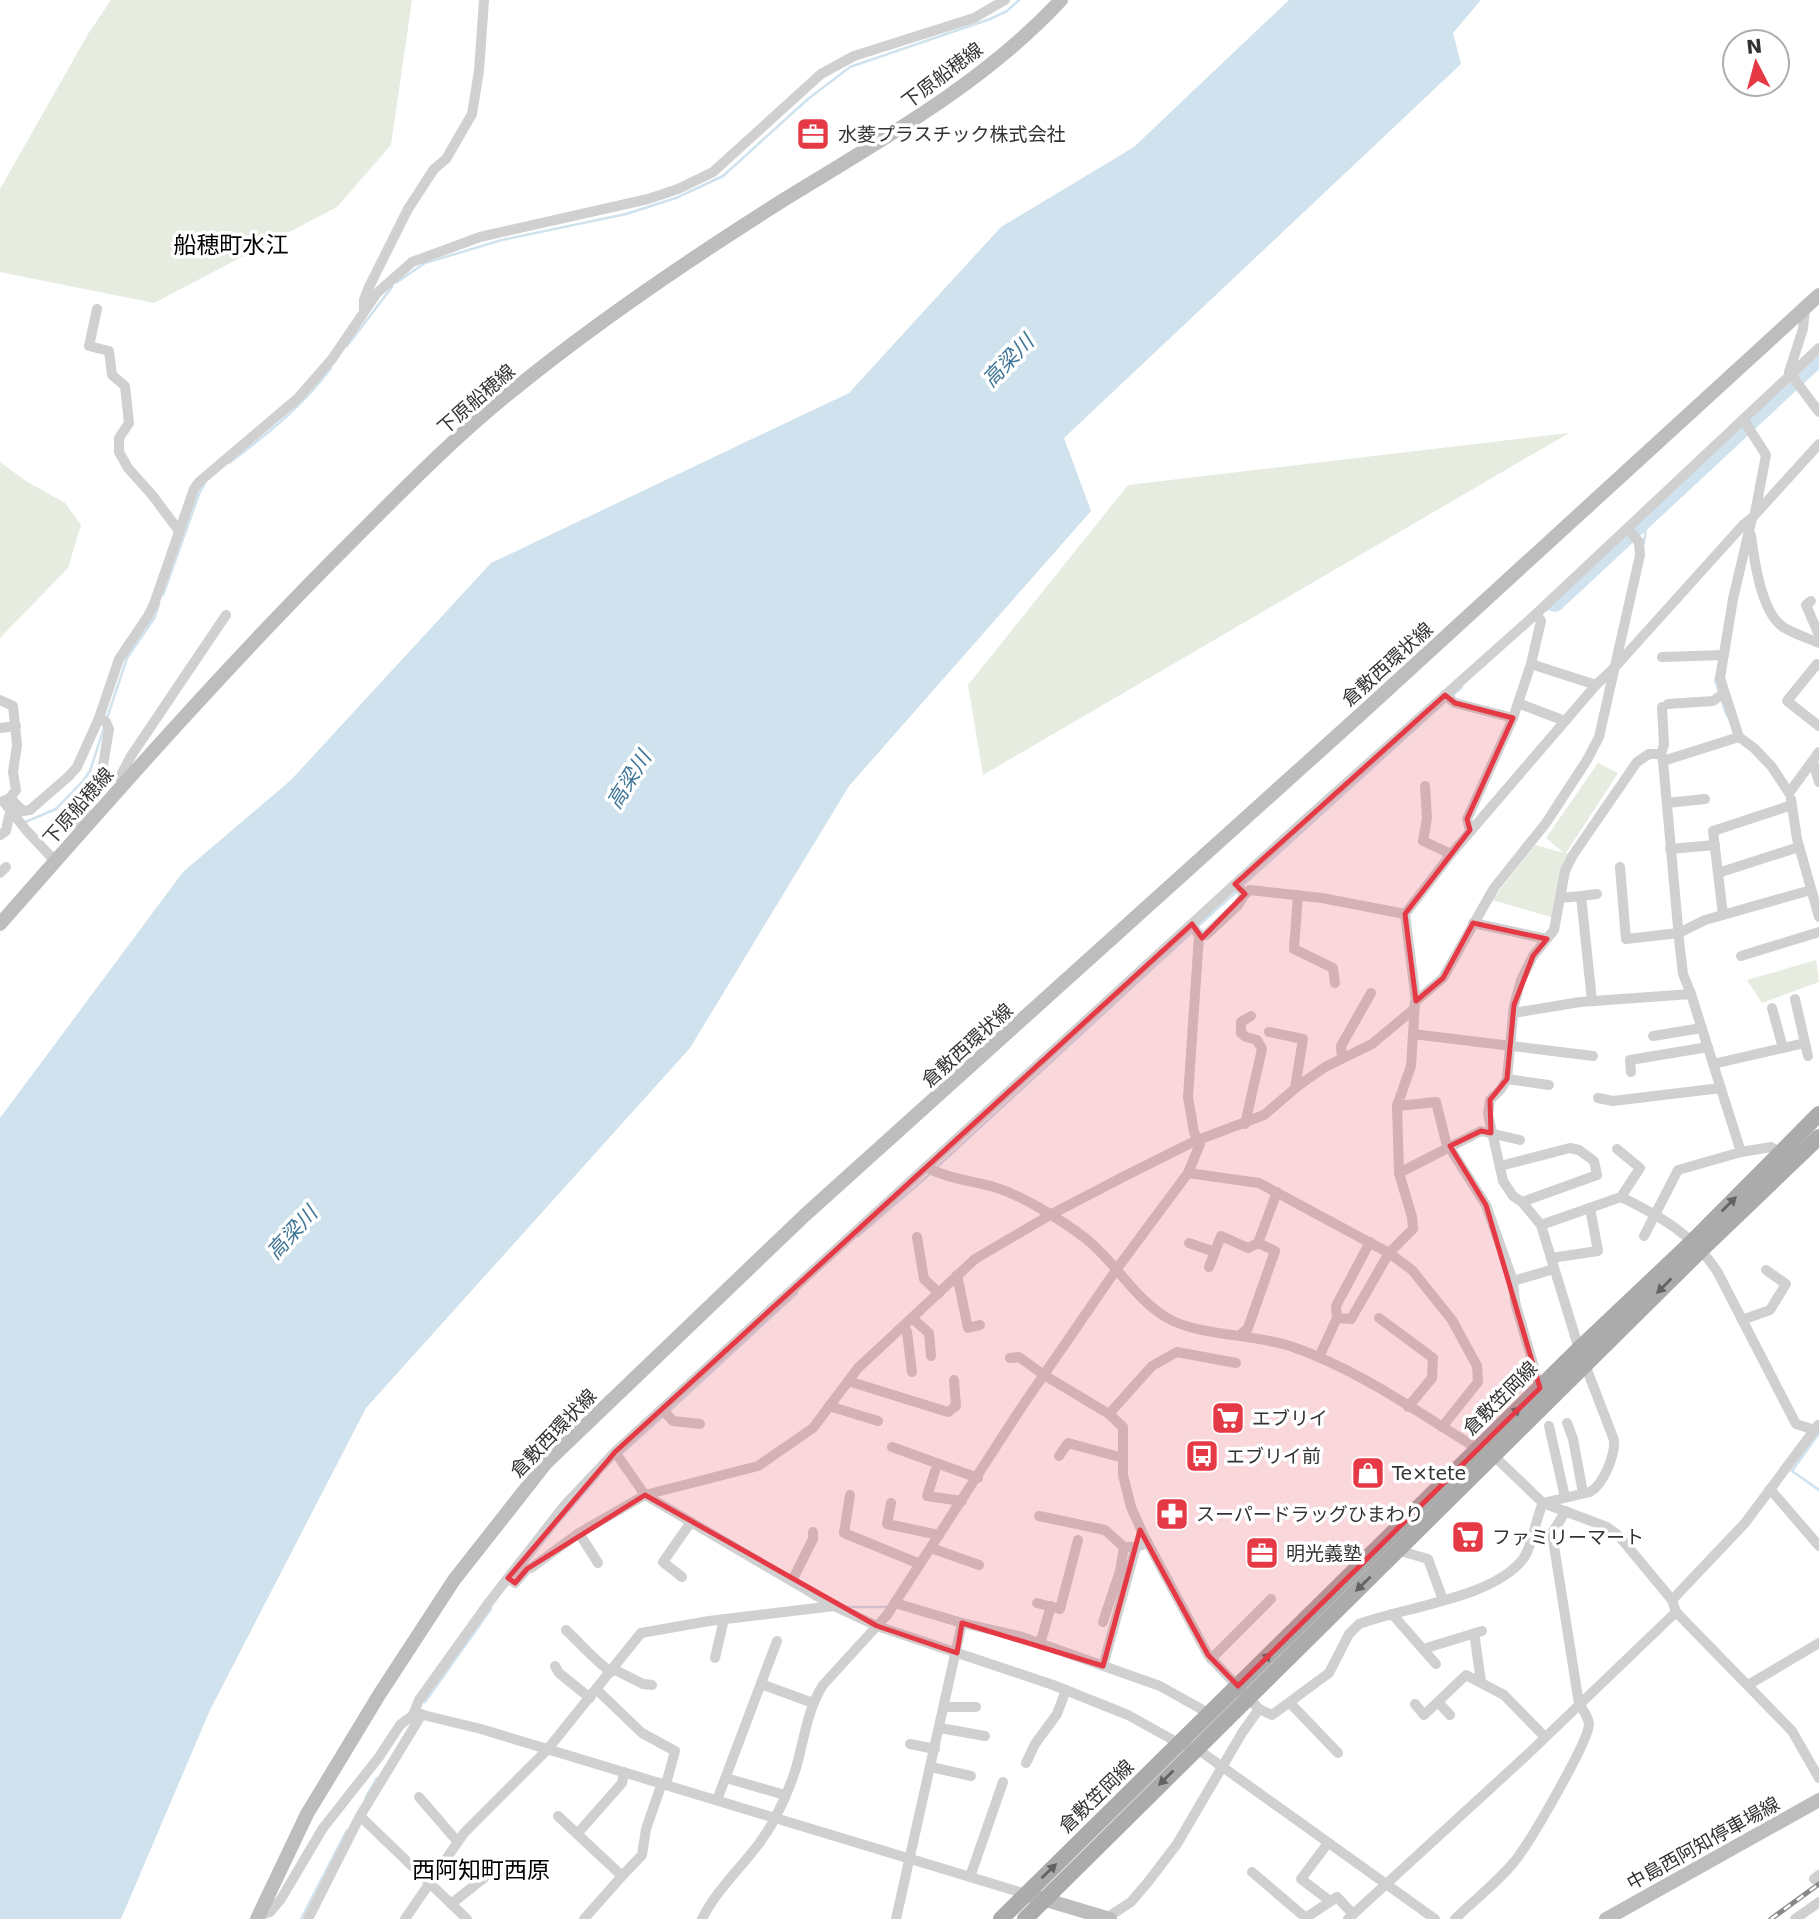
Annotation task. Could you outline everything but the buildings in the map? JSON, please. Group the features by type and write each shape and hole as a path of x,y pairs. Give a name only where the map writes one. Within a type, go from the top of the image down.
{"main road":[{"name":"下原船穂線","path":"0,923 121,786 299,594 411,482 516,388 659,281 920,117 1005,52 1060,0"},
{"name":"倉敷西環状線","path":"257,1917 307,1814 379,1695 454,1580 546,1463 805,1215 1351,724 1819,295"},
{"name":"倉敷笠岡線","path":"1001,1919 1210,1714 1249,1697 1486,1452 1786,1157 1819,1114"},
{"name":"倉敷笠岡線","path":"1786,1157 1819,1136"},
{"name":"倉敷笠岡線","path":"1025,1919 1397,1550 1540,1388 1582,1357"},
{"name":"中島西阿知停車場線","path":"1606,1919 1819,1800"},
{"path":"1026,1894 1107,1919"}],"street":[{"path":"364,310 363,300 408,209 434,169 446,159 472,114 479,71 484,0"},
{"path":"0,835 77,767 102,720 119,659 154,604 199,482 298,398 332,359 364,310 396,274 412,262 434,252 480,237 648,199 678,189 713,172 821,75 854,56 974,18 1005,0"},
{"path":"1805,308 1803,329 1789,368 1819,412"},
{"path":"97,309 89,346 109,351 112,375 125,386 129,423 119,438 120,452 128,468 179,531"},
{"path":"308,1919 360,1816 418,1715 419,1700 564,1506 1447,697 1631,532 1794,379 1819,348"},
{"path":"1746,423 1766,455 1720,655 1721,695 1739,737 1772,767 1789,793 1799,847 1818,912"},
{"path":"1338,1318 1351,1319 1389,1253 1413,1229 1399,1173 1397,1106 1411,1066 1415,1005 1405,914 1470,830 1596,685 1819,444"},
{"path":"1752,519 1761,587 1771,613 1782,626 1819,643"},
{"path":"511,1580 515,1583 527,1569 645,1495 758,1466 813,1428 848,1381 876,1350 975,1259 1050,1215 1123,1177 1245,1121 1264,1115 1296,1084 1342,1056 1372,1044 1415,1005 1443,978 1494,888 1546,823 1595,747 1640,555 1639,542 1631,532"},
{"path":"1811,601 1805,605 1819,635"},
{"path":"121,786 121,775 131,755 226,615"},
{"path":"1470,830 1467,819 1513,718 1531,664 1538,617"},
{"path":"1662,657 1720,655"},
{"path":"1531,664 1596,685"},
{"path":"1819,666 1817,664 1787,701 1819,726"},
{"path":"1721,695 1713,702 1665,706 1662,757 1683,974 1741,1152"},
{"path":"1447,697 1513,718"},
{"path":"0,701 13,706 16,726 17,745 13,772 16,790 10,799 18,818 55,861"},
{"path":"1518,703 1565,721"},
{"path":"82,832 78,821 100,784 109,729 102,720"},
{"path":"0,728 16,726"},
{"path":"1543,1503 1597,1488 1615,1449 1614,1440 1582,1357 1541,1225 1522,1202 1513,1196 1503,1181 1491,1133 1488,1114 1490,1100 1507,1079 1513,1013 1521,979 1533,956 1554,930 1565,871 1573,855 1637,762 1649,754 1662,757 1739,737"},
{"path":"1789,793 1816,757"},
{"path":"1816,757 1819,782"},
{"path":"1425,786 1427,818 1423,841 1451,854"},
{"path":"1667,803 1706,799"},
{"path":"1723,915 1713,831 1792,805"},
{"path":"1670,849 1715,845"},
{"path":"1718,873 1799,847"},
{"path":"1620,867 1626,939 1679,933 1705,920 1811,890"},
{"path":"1240,889 1298,895 1405,914"},
{"path":"1196,929 1206,935 1238,905 1240,889"},
{"path":"1560,898 1597,894"},
{"path":"1298,895 1294,948 1333,968 1335,983"},
{"path":"1581,896 1592,1001"},
{"path":"1476,923 1547,939"},
{"path":"702,1919 726,1882 759,1846 776,1818 795,1771 814,1703 823,1685 895,1603 1042,1374 1115,1268 1188,1173 1198,1152 1199,1142 1194,1132 1188,1097 1196,929"},
{"path":"1741,956 1819,932"},
{"path":"1342,1056 1341,1046 1371,993"},
{"path":"1513,1013 1592,1001 1691,994"},
{"path":"1795,999 1808,1056"},
{"path":"1772,1008 1783,1048"},
{"path":"1245,1121 1262,1049 1257,1040 1241,1033 1241,1021 1251,1016"},
{"path":"1654,1036 1702,1028"},
{"path":"1269,1032 1303,1039 1296,1084"},
{"path":"1413,1034 1593,1056"},
{"path":"1713,1064 1805,1043"},
{"path":"1631,1072 1630,1060 1708,1047"},
{"path":"1507,1079 1549,1085"},
{"path":"1598,1098 1613,1101 1721,1088"},
{"path":"1397,1106 1436,1102 1446,1142 1486,1205 1513,1281 1514,1302 1540,1388"},
{"path":"1399,1173 1481,1131 1520,1140"},
{"path":"1644,1236 1678,1170 1741,1152 1771,1147 1786,1157"},
{"path":"1500,1166 1570,1148 1579,1150 1594,1161 1597,1175 1522,1202"},
{"path":"1541,1225 1621,1197 1640,1168 1617,1149"},
{"path":"931,1169 998,1188 1050,1215 1086,1238 1149,1303 1168,1318 1196,1328 1289,1346 1351,1372 1486,1452 1543,1503 1607,1527 1619,1536 1672,1600 1676,1612 1792,1731 1819,1778"},
{"path":"1188,1173 1259,1183 1370,1242 1412,1269 1452,1320 1478,1366 1478,1382 1442,1427"},
{"path":"1209,1266 1221,1236 1248,1248 1258,1243 1278,1192"},
{"path":"1621,1197 1656,1214 1697,1245 1717,1271 1796,1424 1817,1427 1745,1523 1672,1600"},
{"path":"1513,1281 1553,1263 1598,1251 1590,1208"},
{"path":"917,1237 924,1279 939,1293"},
{"path":"1189,1242 1214,1252"},
{"path":"1319,1357 1338,1318 1336,1306 1370,1242"},
{"path":"1240,1335 1248,1328 1275,1251 1258,1243"},
{"path":"1742,1320 1770,1310 1786,1284 1766,1269"},
{"path":"957,1275 968,1328 980,1325"},
{"path":"1379,1318 1433,1358 1432,1378 1408,1407"},
{"path":"908,1322 929,1334 931,1356"},
{"path":"908,1322 912,1372"},
{"path":"1109,1414 1152,1366 1177,1352 1236,1363"},
{"path":"1010,1358 1019,1357 1109,1414 1123,1427 1123,1475 1131,1507 1148,1543 1211,1659 1249,1697 1272,1715 1329,1674 1349,1634 1359,1625 1477,1590 1498,1580 1524,1558 1543,1503"},
{"path":"848,1381 948,1412 956,1406 954,1380"},
{"path":"829,1406 878,1422"},
{"path":"665,1412 673,1421 700,1424"},
{"path":"1567,1423 1573,1438 1583,1493"},
{"path":"1549,1426 1565,1497"},
{"path":"1059,1456 1068,1443 1123,1458"},
{"path":"892,1447 976,1477"},
{"path":"617,1455 645,1495 834,1605 877,1626 1066,1690 1128,1715 1180,1744 1196,1748 1435,1919"},
{"path":"936,1471 927,1496 962,1501"},
{"path":"1770,1489 1819,1546"},
{"path":"850,1495 844,1532 919,1563"},
{"path":"891,1503 887,1524 939,1535"},
{"path":"1455,1919 1514,1861 1562,1785 1587,1734 1589,1724 1579,1704 1552,1533 1566,1511"},
{"path":"1039,1516 1105,1530 1130,1547 1148,1543"},
{"path":"682,1577 663,1562 691,1522"},
{"path":"792,1581 813,1539 813,1532"},
{"path":"579,1534 598,1563"},
{"path":"1037,1603 1060,1609 1077,1540"},
{"path":"1103,1622 1130,1547"},
{"path":"1103,1666 1130,1547"},
{"path":"931,1548 979,1565"},
{"path":"1397,1550 1428,1559 1443,1600"},
{"path":"1108,1566 1120,1571"},
{"path":"1211,1659 1271,1599"},
{"path":"895,1603 1040,1644 1160,1686 1210,1714"},
{"path":"405,1919 457,1841 547,1749 642,1633 834,1605"},
{"path":"1040,1644 1051,1606"},
{"path":"1252,1872 1305,1918 1337,1897 1351,1917 1676,1612"},
{"path":"1392,1614 1436,1664"},
{"path":"715,1658 724,1619"},
{"path":"897,1919 962,1623"},
{"path":"566,1630 586,1648 589,1656 612,1670 643,1684 652,1685"},
{"path":"1423,1648 1478,1635 1481,1682"},
{"path":"717,1800 777,1641"},
{"path":"1748,1685 1819,1643"},
{"path":"555,1666 559,1673 593,1694 642,1732 675,1751 646,1829 642,1855 584,1919"},
{"path":"1415,1704 1424,1715 1466,1675 1504,1695 1545,1737"},
{"path":"761,1684 814,1703"},
{"path":"1026,1763 1035,1744 1057,1714 1066,1690"},
{"path":"1107,1919 1131,1902 1149,1882 1188,1828 1223,1765 1249,1697"},
{"path":"1438,1702 1450,1715"},
{"path":"1290,1703 1338,1754"},
{"path":"945,1707 976,1707"},
{"path":"257,1917 270,1912 281,1899 323,1828 379,1757 400,1725 418,1715 481,1729 1026,1894"},
{"path":"940,1728 985,1736"},
{"path":"910,1744 935,1749"},
{"path":"931,1767 971,1776"},
{"path":"577,1834 622,1783 624,1772"},
{"path":"726,1778 785,1795"},
{"path":"970,1877 1003,1782"},
{"path":"419,1797 457,1841"},
{"path":"360,1816 467,1919"},
{"path":"558,1816 622,1876"},
{"path":"1328,1843 1301,1879 1331,1901"},
{"path":"451,1904 485,1877"},
{"path":"1795,1919 1819,1902"}],"highlighted area":[{"path":"1445,695 1455,703 1513,718 1467,819 1470,830 1405,914 1416,1001 1443,978 1473,923 1547,939 1533,956 1514,1005 1507,1079 1490,1100 1491,1133 1481,1131 1450,1146 1486,1205 1540,1388 1238,1686 1208,1655 1140,1530 1103,1666 962,1623 957,1653 877,1626 645,1495 527,1569 515,1583 508,1578 615,1452 1192,924 1202,938 1245,894 1235,884"}],"shaded area":[{"path":"111,0 412,0 391,145 337,207 154,303 0,272 0,189 88,34"},
{"path":"1569,433 983,775 968,685 1128,485"},
{"path":"0,462 26,481 65,503 81,525 68,568 0,638"},
{"path":"1598,763 1618,773 1566,853 1574,856 1555,918 1492,900 1535,845 1564,853 1546,838"},
{"path":"1816,960 1819,982 1762,1003 1747,980"}],"water":[{"name":"高梁川","path":"1289,0 1481,0 1453,33 1461,64 1064,438 1091,511 849,786 690,1048 366,1408 210,1710 121,1919 0,1919 0,1118 183,872 291,780 491,563 849,393 1001,227 1134,147"}],"waterway":[{"path":"397,282 425,263 502,240 626,214 676,198 723,176 808,99 850,67 990,19 1007,11 1019,0"},
{"path":"347,346 392,287"},
{"path":"1555,603 1819,357"},
{"path":"229,463 296,407 331,368"},
{"path":"163,595 205,483"},
{"path":"1644,543 1647,519"},
{"path":"1547,610 1555,603"},
{"path":"107,718 127,658 155,617 159,604"},
{"path":"1715,679 1719,693"},
{"path":"1451,697 1462,687"},
{"path":"1721,699 1727,716"},
{"path":"1241,887 1446,701"},
{"path":"23,823 56,809 83,781 90,771 104,728"},
{"path":"1197,927 1236,892"},
{"path":"937,1167 1192,932"},
{"path":"858,1236 930,1174"},
{"path":"668,1412 797,1293"},
{"path":"621,1454 663,1416"},
{"path":"1819,1433 1792,1471 1819,1490"},
{"path":"525,1565 599,1476"},
{"path":"848,1607 887,1607"},
{"path":"425,1702 491,1609"},
{"path":"366,1797 377,1778"},
{"path":"301,1919 347,1830"}],"railway":[{"path":"1771,1919 1819,1884"}],"place":[{"name":"水菱プラスチック株式会社","path":"813,134"},
{"name":"エブリイ","path":"1228,1418"},
{"name":"エブリイ前","path":"1202,1456"},
{"name":"Te×tete","path":"1368,1473"},
{"name":"スーパードラッグひまわり","path":"1172,1514"},
{"name":"ファミリーマート","path":"1468,1537"},
{"name":"明光義塾","path":"1262,1553"}],"district":[{"name":"船穂町水江","path":"231,245"},
{"name":"西阿知町西原","path":"481,1870"}]}
